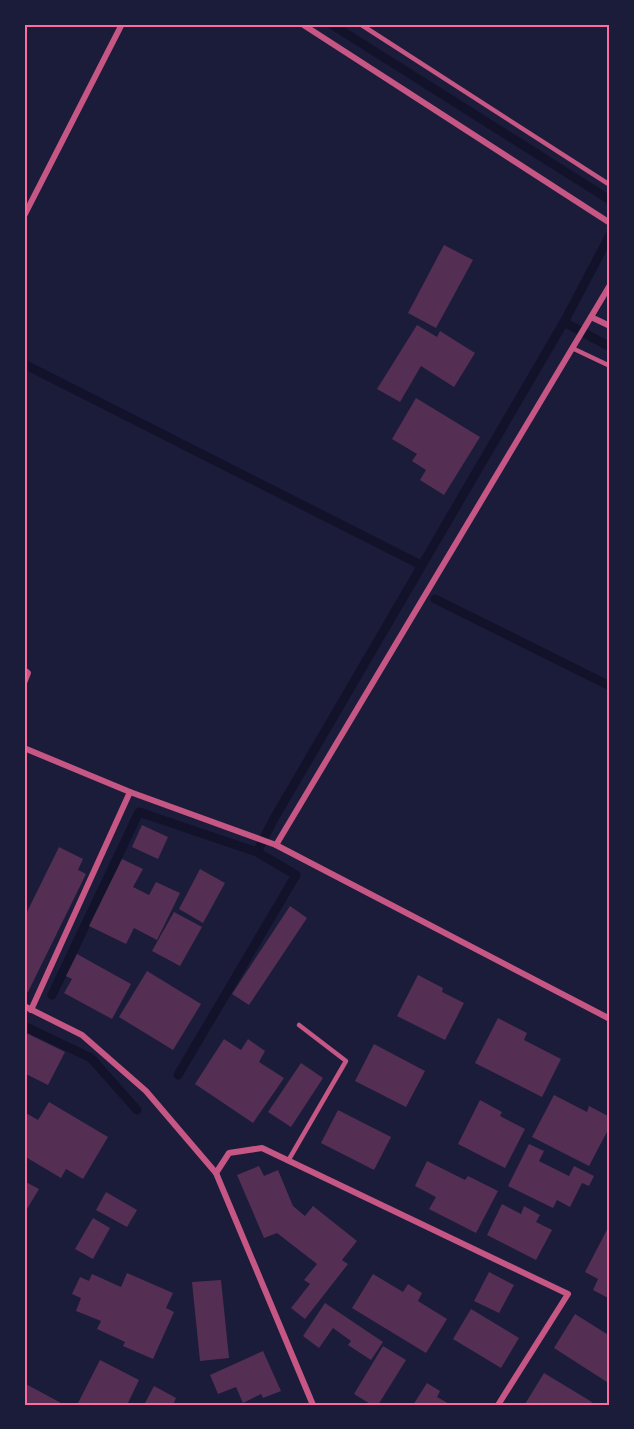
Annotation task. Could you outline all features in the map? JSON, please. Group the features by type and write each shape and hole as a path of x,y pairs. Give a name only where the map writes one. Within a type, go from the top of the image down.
{"street":[{"path":"24,216 122,24"},
{"path":"302,24 609,222"},
{"path":"276,845 610,285"},
{"path":"591,317 610,326"},
{"path":"24,670 28,673 24,683"},
{"path":"24,748 130,792 276,845 610,1019"},
{"path":"31,1010 130,792"},
{"path":"24,1006 82,1035 146,1091 216,1173 313,1405"},
{"path":"216,1173 229,1153 262,1148 568,1294 498,1405"}],"lane":[{"path":"360,24 610,185"},
{"path":"572,348 610,366"},
{"path":"288,1161 346,1061 298,1025"}],"building":[{"path":"444,245 473,260 436,328 408,313"},
{"path":"417,325 437,337 440,331 475,353 454,387 421,366 400,402 377,389"},
{"path":"416,398 480,437 444,495 420,480 426,470 412,461 417,454 392,439"},
{"path":"142,825 168,837 158,859 132,847"},
{"path":"59,847 83,859 78,870 86,874 28,992 24,990 24,918"},
{"path":"122,859 143,869 133,887 149,895 156,882 180,893 157,940 134,928 126,944 89,926"},
{"path":"200,869 225,883 203,923 179,909"},
{"path":"290,906 307,918 249,1005 232,994"},
{"path":"174,912 202,927 180,966 152,951"},
{"path":"77,954 131,984 112,1019 64,993 72,979 66,976"},
{"path":"147,971 201,1004 173,1050 119,1017"},
{"path":"418,975 443,988 442,992 464,1003 445,1040 397,1016"},
{"path":"498,1018 527,1033 524,1040 561,1059 542,1097 475,1063"},
{"path":"24,1032 65,1052 48,1085 24,1073"},
{"path":"224,1039 241,1050 248,1039 265,1051 259,1062 284,1078 253,1123 195,1084"},
{"path":"374,1044 425,1071 406,1107 355,1081"},
{"path":"301,1063 323,1078 291,1127 268,1112"},
{"path":"554,1095 587,1112 589,1106 610,1117 610,1126 589,1166 532,1137"},
{"path":"480,1100 502,1112 500,1116 525,1129 505,1168 458,1144"},
{"path":"49,1102 108,1137 83,1179 66,1169 61,1178 24,1156 24,1112 38,1120"},
{"path":"338,1110 391,1137 374,1170 321,1143"},
{"path":"529,1144 544,1151 539,1161 569,1176 574,1166 594,1176 589,1186 582,1183 570,1207 557,1200 553,1208 508,1186"},
{"path":"427,1161 465,1180 468,1176 498,1191 476,1233 429,1209 436,1197 415,1186"},
{"path":"259,1166 264,1176 278,1170 293,1206 305,1216 313,1206 357,1241 342,1260 348,1264 305,1319 291,1308 310,1284 304,1280 317,1264 277,1233 264,1238 237,1175"},
{"path":"24,1181 39,1189 24,1214"},
{"path":"106,1192 137,1210 127,1227 96,1210"},
{"path":"502,1204 521,1214 524,1206 540,1215 536,1222 552,1230 536,1260 487,1235"},
{"path":"93,1218 110,1228 93,1259 75,1249"},
{"path":"610,1224 610,1299 593,1290 598,1279 585,1272"},
{"path":"489,1272 514,1285 499,1313 474,1301"},
{"path":"127,1273 173,1293 166,1308 174,1312 153,1359 123,1346 125,1342 97,1329 101,1321 76,1311 81,1298 72,1294 80,1277 89,1281 92,1274 121,1287"},
{"path":"373,1274 403,1292 408,1284 422,1293 418,1301 447,1319 426,1353 352,1308"},
{"path":"221,1280 229,1358 200,1361 192,1282"},
{"path":"325,1303 383,1342 371,1360 348,1345 351,1341 333,1328 319,1348 303,1336"},
{"path":"471,1309 519,1338 501,1368 453,1339"},
{"path":"575,1314 610,1336 610,1384 554,1348"},
{"path":"383,1346 406,1360 378,1405 372,1405 354,1394"},
{"path":"263,1351 281,1391 263,1398 261,1394 243,1403 236,1387 218,1394 210,1375"},
{"path":"100,1360 139,1380 127,1405 77,1405"},
{"path":"544,1373 592,1402 590,1405 525,1404"},
{"path":"24,1383 61,1403 60,1405 24,1405"},
{"path":"427,1383 440,1391 437,1397 451,1405 413,1405"},
{"path":"154,1386 176,1398 173,1405 144,1405"}],"waterway":[{"path":"331,24 610,200"},
{"path":"610,235 564,322 610,347"},
{"path":"257,852 272,822 564,322"},
{"path":"24,364 421,565"},
{"path":"435,599 610,686"},
{"path":"52,995 139,812 257,852 296,875 178,1075"},
{"path":"24,1026 91,1058 137,1110"}]}
